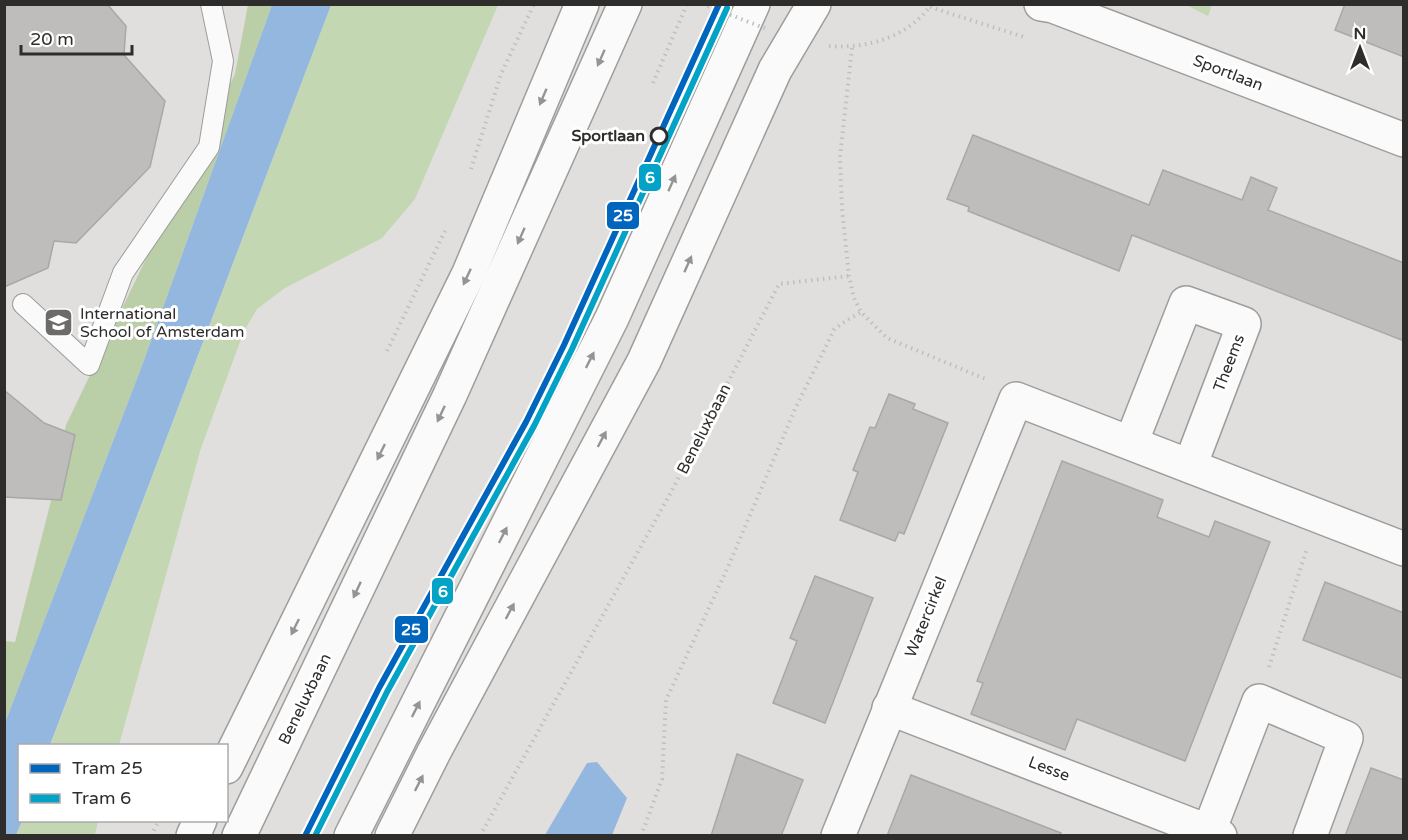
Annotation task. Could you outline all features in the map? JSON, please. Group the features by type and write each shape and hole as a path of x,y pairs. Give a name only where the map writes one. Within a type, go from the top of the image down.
{"main road":[{"path":"228,763 468,273 582,4"},
{"name":"Beneluxbaan","path":"239,836 450,395 625,4"},
{"path":"392,836 644,361 775,70 814,4"},
{"name":"Sportlaan","path":"1048,5 1404,140"},
{"path":"351,836 612,318 760,17"},
{"name":"Theems","path":"1131,443 1186,303 1244,324 1190,466"},
{"path":"1016,399 1404,549"},
{"name":"Watercirkel","path":"838,836 1016,399"},
{"path":"1259,701 1346,738 1310,836"},
{"name":"Lesse","path":"889,708 1215,833 1259,701"},
{"path":"193,836 199,822"}],"lane":[{"path":"23,304 89,365 123,273 209,147 223,61 211,4"}],"path":[{"path":"468,180 501,74 534,4"},
{"path":"653,83 687,4"},
{"path":"702,4 760,17"},
{"path":"932,4 914,24 894,36 852,48 840,157 849,276 854,298 861,312 887,338 988,380 1016,399"},
{"path":"384,358 449,222"},
{"name":"Beneluxbaan","path":"480,836 669,496 779,284 849,276"},
{"path":"641,836 662,779 666,700 728,567 795,409 834,330 861,312"},
{"path":"1259,701 1317,516"},
{"path":"151,836 158,822"}],"green space":[{"path":"248,5 272,5 143,363 5,723 5,641 15,642 54,489 66,425 235,74"},
{"path":"331,5 498,5 415,199 382,238 285,288 257,309 244,331 201,448 119,744 51,744"},
{"path":"1186,5 1212,5 1208,16"},
{"path":"22,822 98,822 95,835 16,836"}],"water":[{"path":"272,5 331,5 50,744 18,744 18,822 22,822 16,835 5,835 5,723 143,363"},
{"path":"597,762 627,798 612,835 545,835 587,763"}],"building":[{"path":"4,4 107,4 126,26 124,55 165,101 150,167 76,243 54,241 48,268 4,287"},
{"path":"1345,4 1404,4 1404,57 1335,30"},
{"path":"973,135 1149,205 1163,170 1242,200 1251,177 1277,188 1268,210 1404,263 1404,341 1132,235 1119,271 968,211 969,207 947,199"},
{"path":"4,390 44,423 75,435 61,500 4,497"},
{"path":"889,394 915,404 913,409 948,423 904,534 899,532 895,541 840,520 858,472 853,470 870,427 875,428"},
{"path":"1062,461 1163,500 1157,517 1209,537 1215,521 1270,542 1185,761 1077,719 1065,750 971,714 983,683 977,681"},
{"path":"815,576 873,598 825,723 773,703 797,641 790,638"},
{"path":"1325,582 1404,613 1404,679 1303,640"},
{"path":"737,754 803,780 781,836 711,836"},
{"path":"1371,768 1404,780 1404,836 1345,836"},
{"path":"911,775 1061,833 1060,836 887,836"}],"tram line":[{"name":"25","path":"305,836 379,688 526,422 564,345 719,4"},
{"name":"6","path":"315,836 387,692 534,426 572,349 727,8"}],"place":[{"name":"Sportlaan","path":"659,136"},
{"name":"International School of Amsterdam","path":"59,323"}]}
